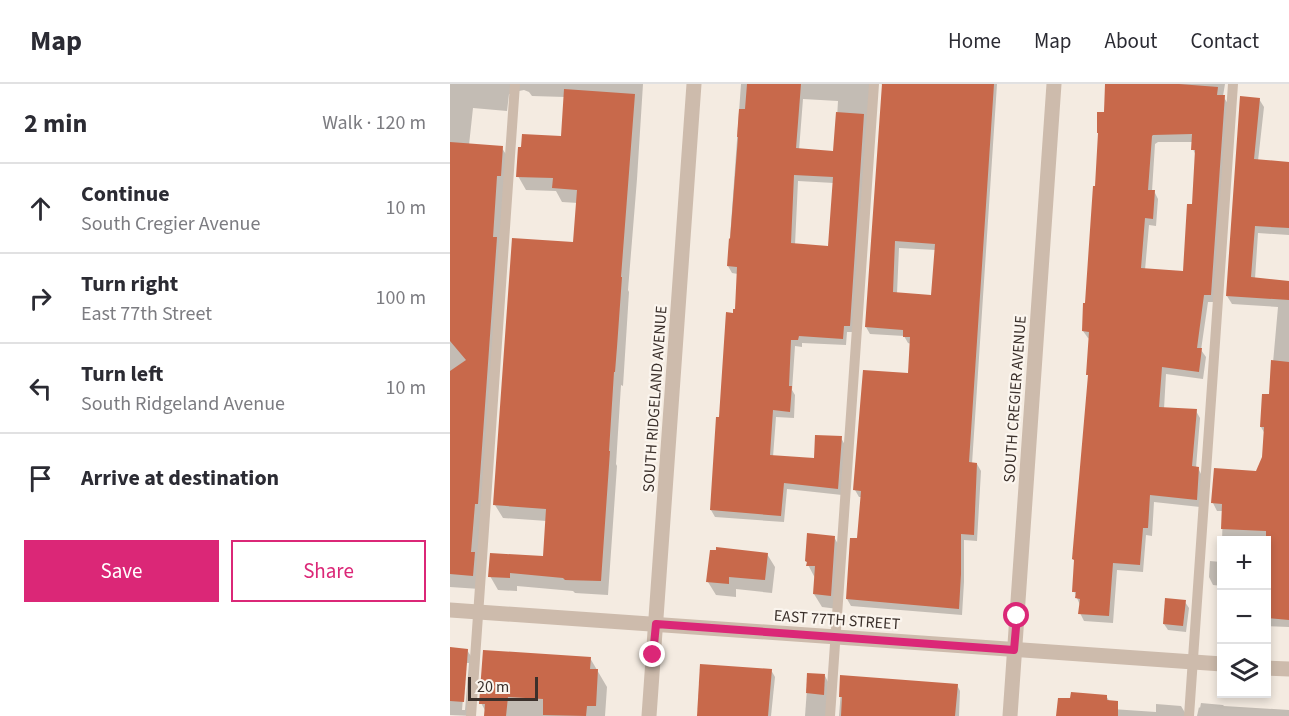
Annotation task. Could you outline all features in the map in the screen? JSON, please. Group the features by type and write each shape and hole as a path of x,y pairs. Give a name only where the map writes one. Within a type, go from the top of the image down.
{"street":[{"name":"SOUTH RIDGELAND AVENUE","path":"649,716 694,84"},
{"name":"SOUTH CREGIER AVENUE","path":"1010,716 1054,84"},
{"name":"EAST 77TH STREET","path":"450,610 1217,664"},
{"path":"1271,668 1289,669"}],"lane":[{"path":"471,716 515,84"},
{"path":"830,716 874,84"},
{"path":"1188,716 1233,84"}],"building":[{"path":"747,84 801,84 796,148 833,151 836,112 864,114 850,326 844,326 843,339 799,336 798,340 791,340 790,412 773,410 770,455 814,458 815,435 842,436 838,489 784,483 781,516 710,510 726,312 733,313 735,309 737,267 727,266 739,109 745,109","holes":["794,175 833,177 828,246 791,243"]},
{"path":"882,84 994,84 969,462 977,463 974,535 961,534 959,609 846,599 850,538 857,538 861,491 853,490 863,370 908,373 910,337 903,337 903,330 865,327","holes":["895,241 935,244 931,295 893,292"]},
{"path":"1105,84 1179,84 1218,87 1217,95 1225,95 1211,295 1204,295 1197,348 1202,348 1199,372 1162,367 1159,407 1197,409 1192,466 1199,467 1197,500 1150,495 1148,528 1143,528 1140,565 1113,563 1109,616 1078,614 1080,599 1075,598 1076,592 1072,592 1074,560 1072,559 1088,375 1086,375 1089,332 1082,331 1083,303 1085,303 1093,186 1095,186 1097,112 1104,112","holes":["1192,134 1191,150 1195,150 1192,204 1187,204 1183,271 1141,268 1145,218 1153,219 1155,190 1148,190 1152,136"]},
{"path":"564,89 635,94 601,581 565,580 510,573 510,578 488,577 490,553 543,556 546,509 493,505 512,238 573,242 577,190 552,188 553,178 516,177 518,147 521,147 522,134 561,136"},
{"path":"1240,96 1260,98 1254,159 1289,162 1289,228 1255,226 1251,277 1289,281 1289,300 1226,296"},
{"path":"450,142 503,146 501,176 497,176 493,237 497,237 478,504 475,504 471,552 475,552 473,576 450,574 450,371 466,360 450,341"},
{"path":"1271,360 1289,362 1289,620 1271,618 1271,536 1266,536 1266,531 1221,529 1222,504 1211,503 1214,468 1256,471 1262,457 1264,427 1260,427 1262,394 1269,394"},
{"path":"807,533 835,536 831,596 813,594 815,566 806,566 805,561"},
{"path":"716,547 768,553 765,580 729,577 729,584 706,582 710,550 716,550"},
{"path":"1165,598 1186,600 1183,626 1163,624"},
{"path":"450,647 468,649 464,702 450,701"},
{"path":"483,650 591,657 590,669 598,669 596,706 587,706 586,716 543,715 543,699 508,697 506,716 484,716 485,704 479,704"},
{"path":"700,664 772,669 768,716 697,716"},
{"path":"807,673 825,674 824,695 806,693"},
{"path":"840,675 958,684 955,716 841,716"},
{"path":"1071,692 1107,695 1107,700 1118,701 1118,716 1056,716 1058,698 1070,698"}],"route":[{"path":"653,655 656,624 1014,650 1017,616"}]}
